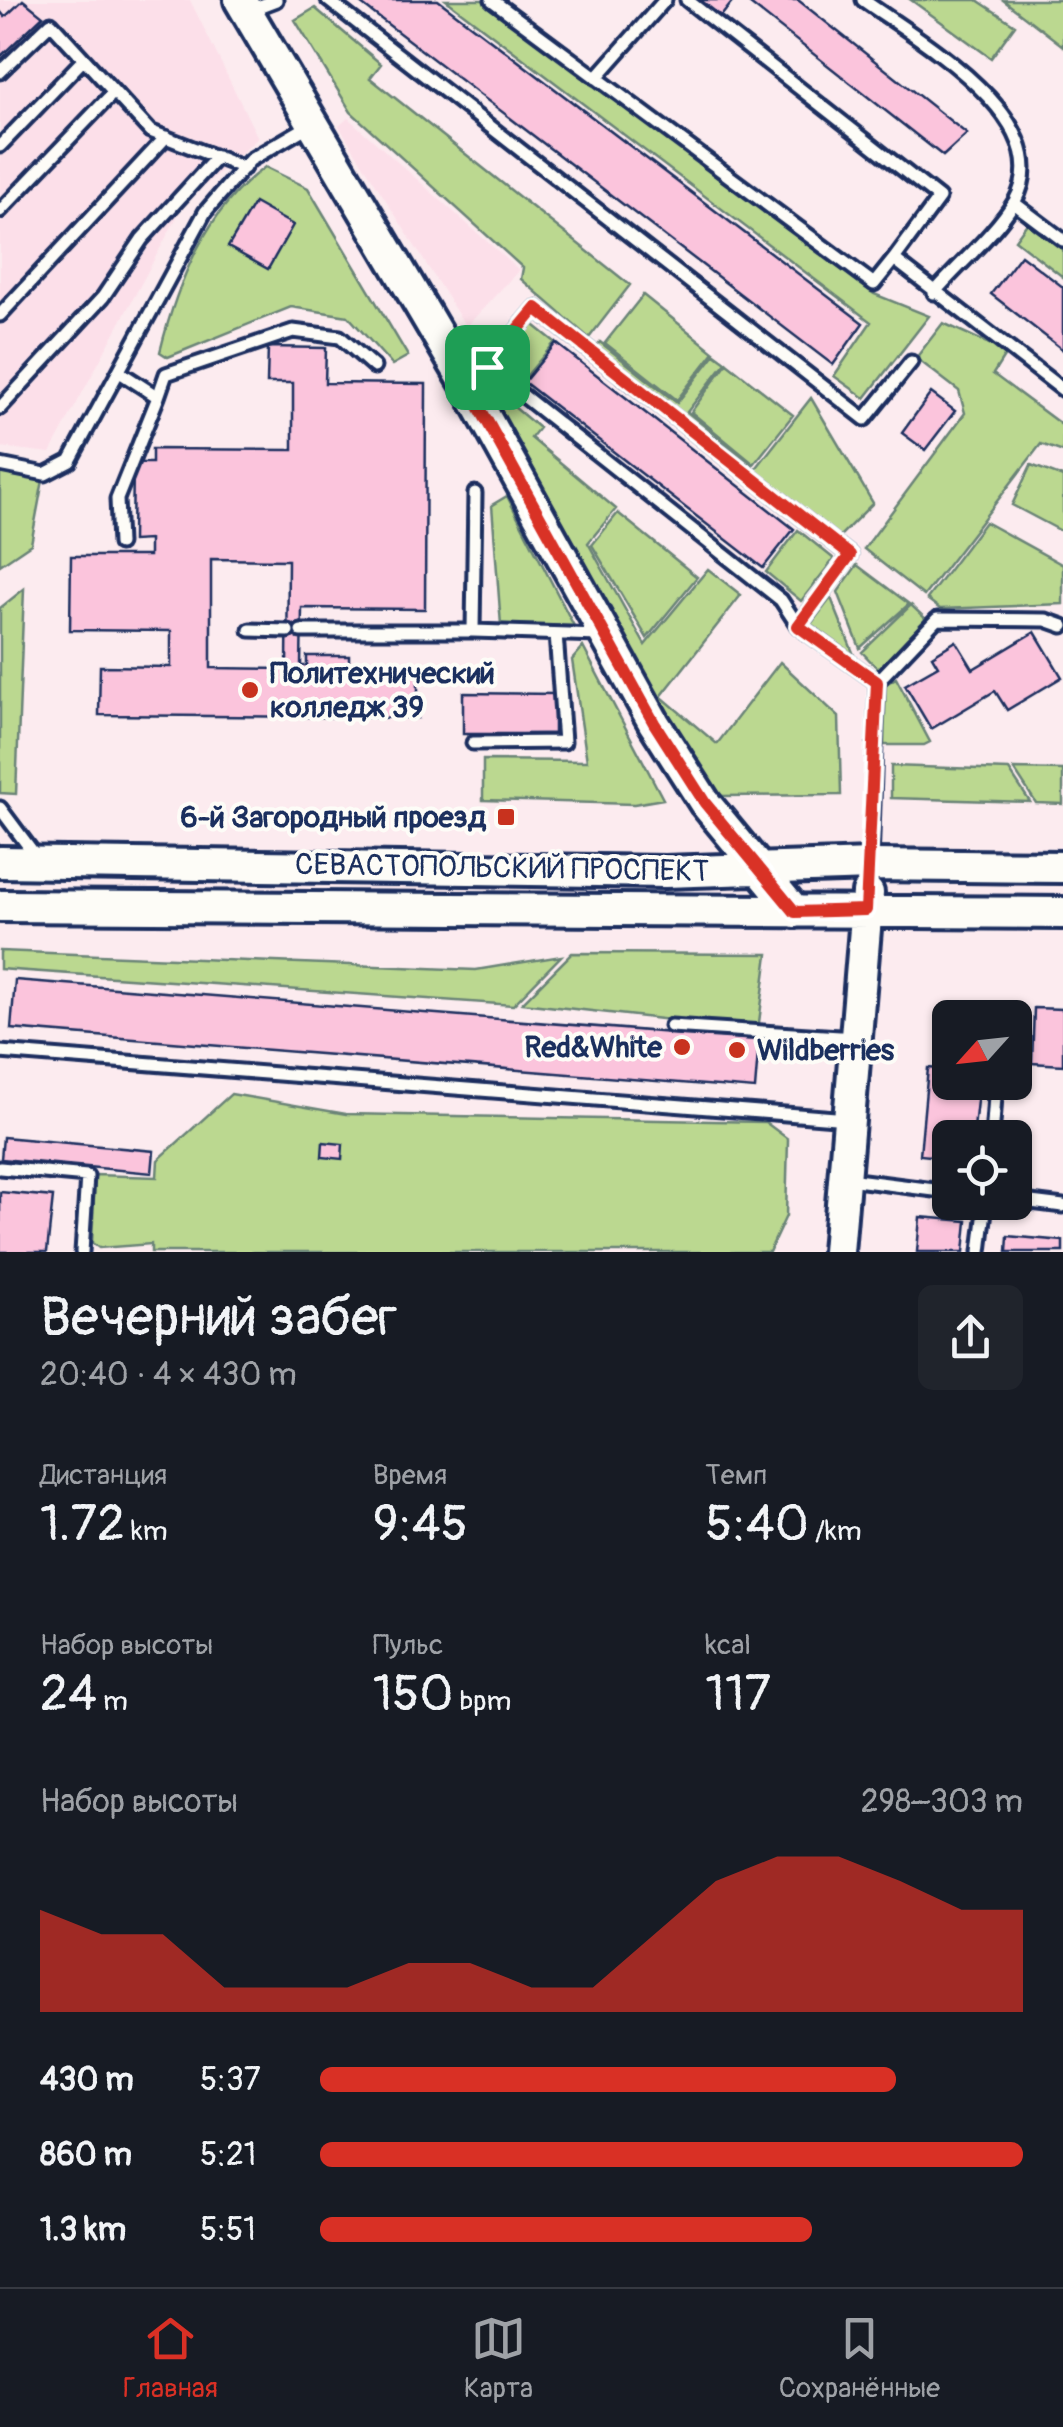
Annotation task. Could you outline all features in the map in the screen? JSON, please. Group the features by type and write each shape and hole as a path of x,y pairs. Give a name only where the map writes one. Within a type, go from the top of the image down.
{"main road":[{"path":"243,6 310,125 477,375 606,636 705,803 795,912"},
{"name":"СЕВАСТОПОЛЬСКИЙ ПРОСПЕКТ","path":"0,862 758,871 871,865 1063,867"},
{"path":"838,1252 871,865"},
{"name":"СЕВАСТОПОЛЬСКИЙ ПРОСПЕКТ","path":"0,906 1063,913"}],"lane":[{"path":"243,6 276,0"},
{"path":"328,0 865,419 911,362"},
{"path":"492,0 874,284 940,198 687,0"},
{"path":"596,78 665,0"},
{"path":"862,0 991,98 1015,125 1022,184 1014,203 934,293"},
{"path":"0,72 51,23 150,131 244,168"},
{"path":"0,146 84,59"},
{"path":"0,211 114,92"},
{"path":"0,465 45,474 70,461 205,212 244,168 310,125"},
{"path":"0,315 166,137"},
{"path":"0,408 103,297 142,239 217,157"},
{"path":"1014,203 1063,240"},
{"path":"894,259 1063,390"},
{"path":"798,626 850,555 536,308 477,375 781,600 798,626 877,682"},
{"path":"119,544 116,500 166,374 292,330 340,337 374,367"},
{"path":"120,373 158,398"},
{"path":"473,631 475,492"},
{"path":"871,865 877,682 936,619 1046,620 1063,626"},
{"path":"250,630 606,636"},
{"path":"472,743 564,742 556,634"},
{"path":"0,808 41,862"},
{"path":"671,1026 855,1038"},
{"path":"0,1052 848,1119"},
{"path":"0,1168 88,1176 82,1252"},
{"path":"844,1178 932,1190"},
{"path":"1032,1202 1063,1206"},
{"path":"980,1252 984,1220"}],"shaded area":[{"path":"0,0 190,0 258,138 184,204 50,453 0,447"},
{"path":"348,118 519,270 466,327 339,126"}],"green space":[{"path":"446,0 485,0 874,294 929,316 865,398 834,376 871,322"},
{"path":"911,0 977,0 1015,25 991,58"},
{"path":"1003,0 1063,0 1063,46"},
{"path":"315,8 381,64 370,78 630,285 589,338 521,279 523,268 351,112 295,20"},
{"path":"265,167 308,188 408,356 392,365 348,316 291,307 168,357 160,352 185,274 210,226 244,184"},
{"path":"1028,222 1063,248 1063,277 1015,240"},
{"path":"643,295 714,352 677,400 605,343"},
{"path":"530,322 555,342 523,380 500,361"},
{"path":"943,323 1007,352 993,374 1063,426 1063,452 1041,444 924,596 864,549 965,413 959,391 916,358"},
{"path":"600,342 677,403 715,354 726,362 687,412 752,465 748,471 594,349"},
{"path":"727,363 793,415 754,464 691,412"},
{"path":"495,391 539,428 531,438 616,509 588,543 645,645 708,569 741,595 652,708 484,403"},
{"path":"811,398 873,503 838,538 754,471"},
{"path":"1031,465 1063,477 1063,532 1012,505"},
{"path":"0,472 43,480 31,544 0,565"},
{"path":"507,496 574,626 501,625 492,505"},
{"path":"618,513 697,577 647,638 592,545"},
{"path":"985,522 1063,565 1063,604 940,609 927,599"},
{"path":"798,530 834,559 801,601 766,572"},
{"path":"857,565 909,604 860,648 838,592"},
{"path":"24,589 16,794 0,793 0,608"},
{"path":"831,598 854,655 811,624"},
{"path":"911,605 927,620 879,670 862,652"},
{"path":"583,647 663,799 634,804 483,800 483,760 587,761 572,660"},
{"path":"780,662 839,717 841,795 719,796 653,710 663,698 717,744"},
{"path":"896,678 930,742 924,745 884,745 886,684"},
{"path":"891,766 1009,770 1030,802 891,798"},
{"path":"1014,769 1063,770 1063,804 1036,803"},
{"path":"0,951 476,970 561,956 513,1005 0,969"},
{"path":"572,953 768,954 758,1030 522,1003"},
{"path":"231,1094 346,1114 765,1122 788,1139 786,1216 769,1252 151,1252 151,1244 99,1248 92,1243 95,1175 157,1177 158,1160"}],"building":[{"path":"23,0 43,16 0,57 0,11 5,17"},
{"path":"356,0 438,0 863,323 833,365"},
{"path":"693,0 734,0 718,20"},
{"path":"745,0 798,0 967,134 943,156"},
{"path":"254,203 293,225 268,269 228,247"},
{"path":"1021,255 1063,287 1063,350 991,294"},
{"path":"556,343 794,529 763,568 524,382"},
{"path":"268,347 326,348 325,383 426,384 425,609 302,608 301,666 307,666 307,656 349,656 349,667 418,668 418,718 99,715 100,666 171,667 171,631 70,630 71,556 149,556 149,540 132,541 133,463 152,463 152,449 293,450 293,383 267,383","holes":["211,559 288,560 287,669 211,668"]},
{"path":"931,393 955,411 925,450 902,433"},
{"path":"1035,632 1062,677 1007,710 995,691 931,729 905,685 938,666 932,656 956,641 973,669"},
{"path":"463,693 554,694 554,734 463,734"},
{"path":"15,980 759,1040 755,1089 11,1029"},
{"path":"1034,1008 1063,1009 1063,1065 1032,1063"},
{"path":"928,1068 932,1068 932,1100 977,1100 975,1120 932,1120 932,1156 920,1155"},
{"path":"3,1137 154,1151 152,1173 1,1159"},
{"path":"323,1142 343,1144 342,1159 322,1157"},
{"path":"0,1192 53,1197 47,1252 0,1252"},
{"path":"920,1217 967,1221 964,1252 917,1252"},
{"path":"1008,1236 1063,1241 1063,1252 1007,1252"}],"place":[{"name":"Политехнический колледж 39","path":"250,690"},
{"name":"6-й Загородный проезд","path":"506,817"},
{"name":"Red&White","path":"682,1047"},
{"name":"Wildberries","path":"737,1050"}],"route":[{"path":"536,308 850,555 798,626 877,682 866,910 795,912 705,803 654,723 466,383 487,367 536,308"}]}
